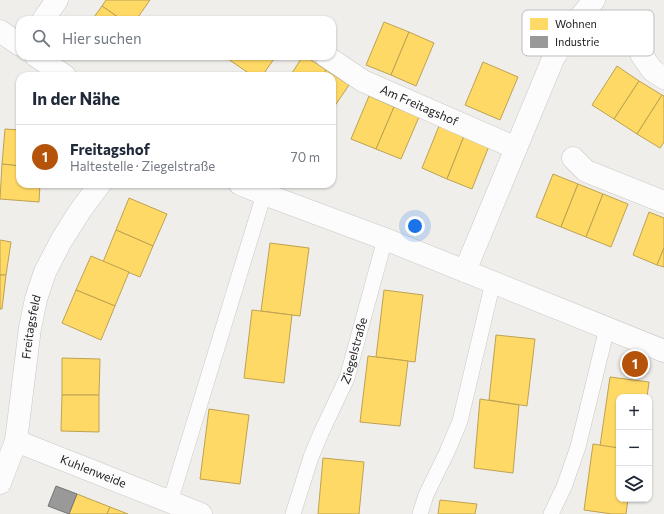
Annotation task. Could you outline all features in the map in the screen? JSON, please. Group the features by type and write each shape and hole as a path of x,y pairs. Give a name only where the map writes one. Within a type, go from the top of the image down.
{"street":[{"path":"46,16 57,0"},
{"path":"586,10 594,0"},
{"path":"0,31 16,42"},
{"path":"465,271 555,56"},
{"path":"642,56 652,70 664,78"},
{"path":"42,60 60,72"},
{"name":"Am Freitagshof","path":"332,60 363,81 516,148"},
{"path":"573,158 586,172 664,202"},
{"name":"Freitagsfeld","path":"0,483 16,441 30,328 36,299 44,272 61,241 97,188"},
{"path":"250,188 385,239 664,351"},
{"name":"Kuhlenweide","path":"16,441 201,514"}],"lane":[{"path":"170,502 264,194"},
{"name":"Ziegelstraße","path":"293,514 310,457 347,378 385,239"},
{"path":"420,514 426,495 460,421 493,282"},
{"path":"551,514 564,487 578,447 607,328"}],"building: Wohnen":[{"path":"106,0 150,0 139,16 116,16 102,6"},
{"path":"102,6 116,16 95,16"},
{"path":"384,22 409,32 391,75 366,65"},
{"path":"409,32 434,43 416,86 391,75"},
{"path":"229,60 273,60 265,72 247,72"},
{"path":"300,60 311,60 326,70 325,72 293,72"},
{"path":"483,62 518,77 500,120 465,105"},
{"path":"617,66 639,81 614,119 592,105"},
{"path":"336,77 349,85 336,104"},
{"path":"639,81 662,95 637,134 614,119"},
{"path":"662,95 664,96 664,142 660,148 637,134"},
{"path":"369,96 394,107 376,149 351,139"},
{"path":"394,107 419,117 401,159 376,149"},
{"path":"439,126 464,136 447,179 422,168"},
{"path":"5,129 16,130 16,166 2,164"},
{"path":"464,136 489,146 472,189 447,179"},
{"path":"2,164 16,166 16,188 40,188 39,202 0,199"},
{"path":"553,174 578,184 561,227 536,217"},
{"path":"578,184 603,194 586,237 561,227"},
{"path":"603,194 628,204 611,247 586,237"},
{"path":"129,198 167,214 153,246 116,230"},
{"path":"649,212 664,218 664,248 657,265 633,255"},
{"path":"116,230 153,246 140,277 103,262"},
{"path":"0,240 11,242 6,275 0,275"},
{"path":"270,243 309,248 300,316 261,311"},
{"path":"664,248 664,267 657,265"},
{"path":"91,256 129,272 115,306 76,290"},
{"path":"0,275 6,275 2,309 0,309"},
{"path":"76,290 115,306 101,340 62,323"},
{"path":"384,290 423,295 415,362 376,357"},
{"path":"252,310 292,315 284,383 244,378"},
{"path":"496,335 535,339 527,406 489,400"},
{"path":"368,356 408,361 400,426 360,422"},
{"path":"62,358 100,359 99,395 62,395"},
{"path":"610,377 649,382 647,394 616,394 616,448 600,446"},
{"path":"62,395 99,395 99,432 61,431"},
{"path":"480,399 519,405 513,473 474,468"},
{"path":"209,409 249,415 240,484 200,479"},
{"path":"593,444 616,448 616,502 628,502 626,514 612,514 584,510"},
{"path":"323,458 364,462 359,514 318,514"},
{"path":"77,494 110,507 107,514 69,514"},
{"path":"440,500 477,504 475,514 438,514"},
{"path":"110,507 128,514 107,514"}],"building: Industrie":[{"path":"56,486 77,494 69,514 48,506"}],"place":[{"name":"Freitagshof","path":"635,364"}]}
